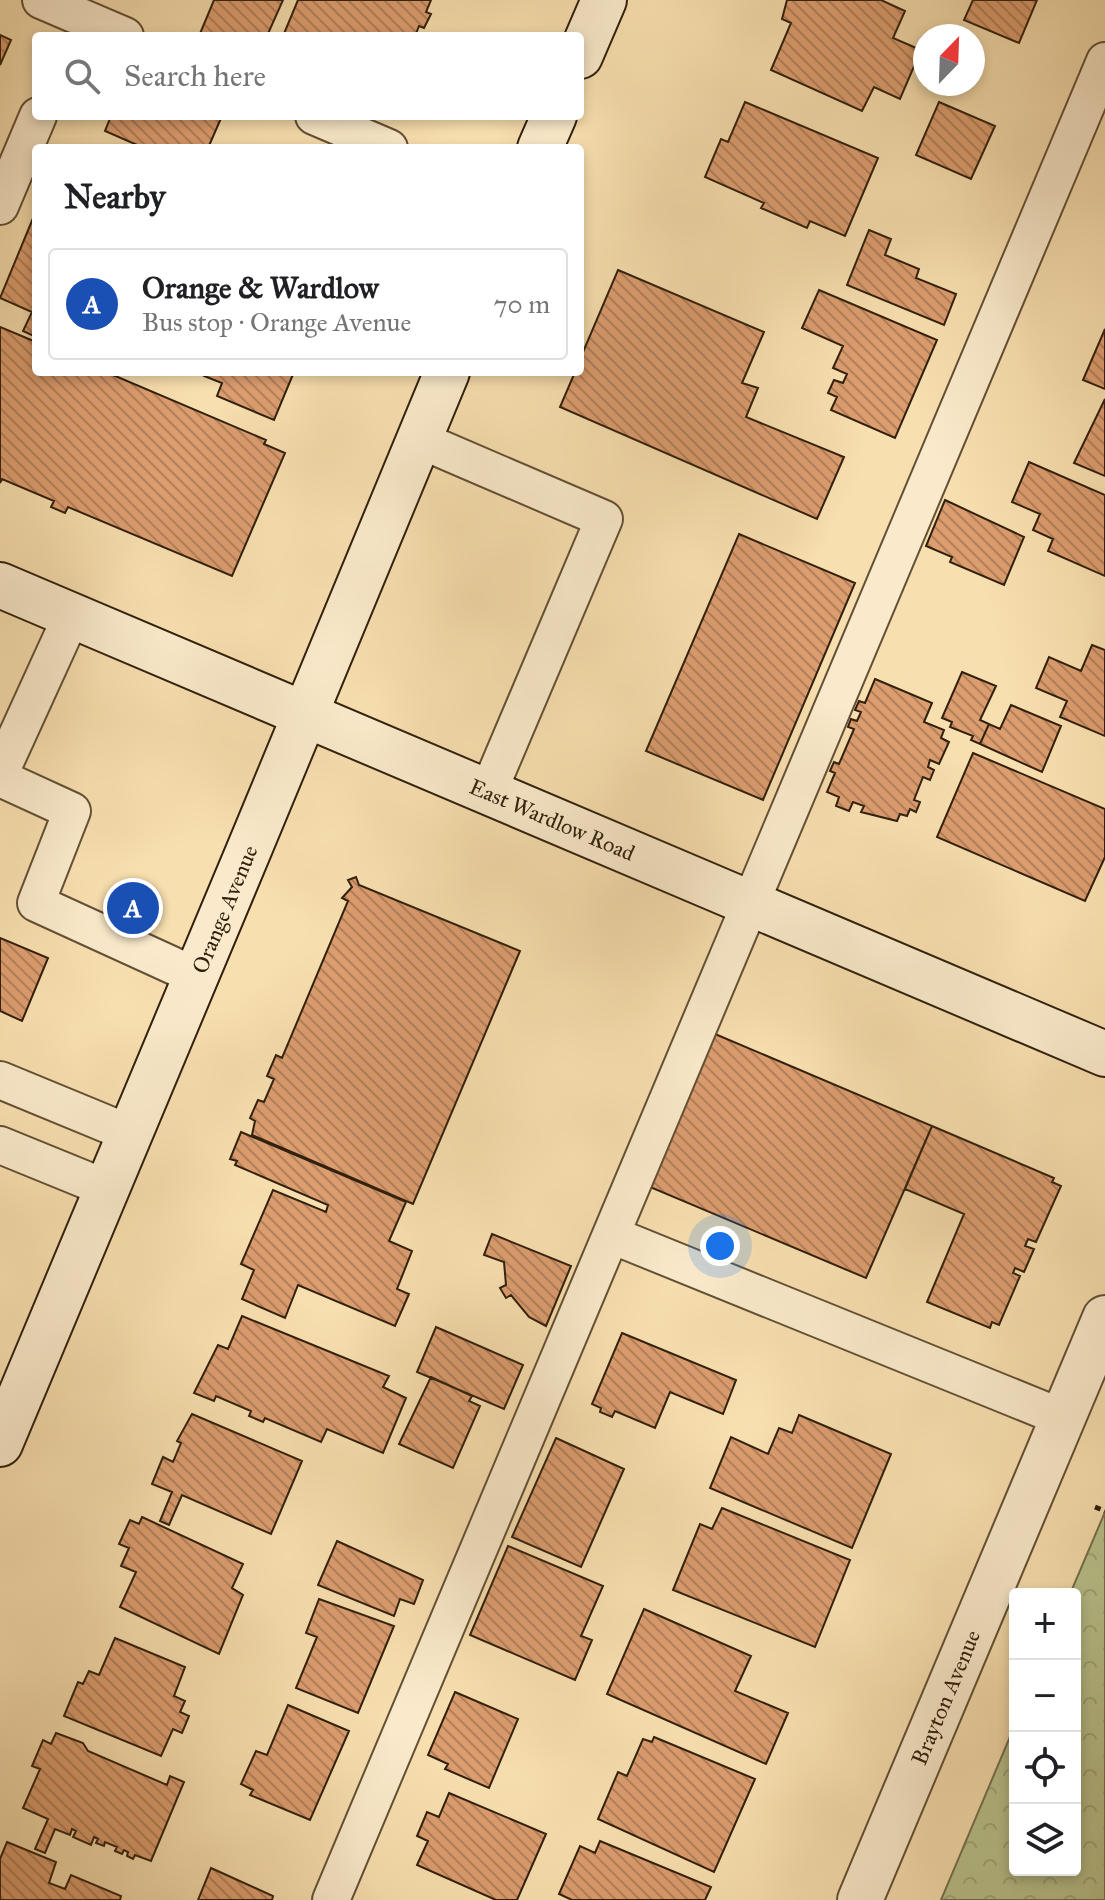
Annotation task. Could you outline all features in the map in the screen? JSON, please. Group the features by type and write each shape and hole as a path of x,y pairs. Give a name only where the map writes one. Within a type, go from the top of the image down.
{"street":[{"path":"584,47 604,0"},
{"path":"542,144 552,120"},
{"name":"Orange Avenue","path":"0,1444 198,977 303,714 445,376"},
{"name":"East Wardlow Road","path":"0,585 1105,1054"},
{"name":"Brayton Avenue","path":"860,1900 1105,1318"}],"lane":[{"path":"41,0 115,32"},
{"path":"331,1900 614,1236 750,903 1105,61"},
{"path":"0,206 36,120"},
{"path":"323,120 380,144"},
{"path":"420,440 604,519 489,790"},
{"path":"72,615 0,776 72,811 36,903 198,977"},
{"path":"0,1080 131,1134"},
{"path":"0,1145 108,1189"},
{"path":"614,1236 1063,1418"}],"path":[{"path":"1095,1507 1105,1511"}],"green space":[{"path":"1105,1512 1105,1900 941,1900 1009,1739 1009,1876 1081,1876 1081,1588 1073,1588"}],"building":[{"path":"214,0 283,0 269,32 201,32"},
{"path":"298,0 431,0 426,12 431,14 424,28 419,26 417,32 285,32"},
{"path":"787,0 881,0 905,11 893,38 913,47 913,69 900,99 874,87 862,111 771,70 791,23 782,19"},
{"path":"973,0 1037,0 1019,43 985,29 985,24 964,20"},
{"path":"0,35 11,40 0,65"},
{"path":"745,102 878,158 845,236 810,221 807,228 761,208 764,203 705,177 721,139 728,142"},
{"path":"939,102 995,126 971,179 916,155"},
{"path":"109,120 220,120 210,144 135,144 105,131"},
{"path":"32,221 32,312 0,298"},
{"path":"869,230 891,239 885,255 919,269 916,278 956,294 944,325 847,285"},
{"path":"618,270 764,332 742,383 758,388 746,417 844,457 817,519 560,407 573,376 584,376 584,350"},
{"path":"819,290 937,340 895,438 831,410 837,397 828,393 834,380 843,383 847,374 833,368 843,346 802,328"},
{"path":"32,312 32,335 23,331"},
{"path":"0,327 32,340 32,376 115,376 266,440 264,444 285,453 232,576 68,507 65,513 51,507 54,501 2,479 0,483"},
{"path":"1105,329 1105,389 1083,380"},
{"path":"204,376 292,376 274,420 217,396 222,383"},
{"path":"1105,399 1105,476 1074,463"},
{"path":"1029,462 1105,495 1105,576 1048,551 1053,539 1033,530 1040,514 1012,502"},
{"path":"945,500 1024,537 1004,585 950,562 952,557 926,546"},
{"path":"739,534 855,583 763,800 646,751"},
{"path":"1092,645 1105,650 1105,736 1060,717 1067,701 1036,688 1049,657 1081,671"},
{"path":"962,672 996,686 980,720 989,724 980,744 971,740 973,736 950,727 952,722 942,718"},
{"path":"875,679 932,703 924,722 944,730 941,738 949,742 939,764 930,760 928,767 934,770 930,780 923,777 914,800 920,802 916,812 910,809 907,816 900,814 897,821 861,812 864,806 853,802 849,811 836,806 839,797 827,792 835,773 830,771 834,762 839,764 854,729 848,727 851,719 857,721 861,712 855,710 859,701 865,703"},
{"path":"1011,705 1061,726 1042,772 980,744 989,724 1000,729"},
{"path":"973,753 1105,809 1105,857 1085,901 937,837"},
{"path":"356,877 359,885 520,951 413,1204 252,1135 255,1121 250,1118 258,1100 264,1102 274,1079 267,1076 276,1055 282,1058 348,901 342,898 352,887 348,880"},
{"path":"0,938 48,958 22,1021 0,1011"},
{"path":"715,1034 932,1126 866,1278 650,1187"},
{"path":"932,1126 1054,1178 1052,1182 1061,1186 1036,1242 1028,1239 1025,1246 1034,1249 1024,1272 1015,1268 1013,1273 1020,1276 999,1325 992,1322 990,1328 927,1302 964,1214 905,1189"},
{"path":"241,1132 406,1202 389,1241 412,1251 397,1289 409,1294 395,1326 298,1285 285,1318 242,1299 254,1270 241,1264 273,1190 326,1212 328,1205 235,1165 237,1161 230,1159"},
{"path":"492,1234 571,1266 546,1326 529,1317 511,1295 506,1298 500,1288 506,1285 504,1262 484,1255"},
{"path":"242,1316 389,1376 383,1387 406,1398 383,1453 327,1429 321,1442 265,1418 263,1422 249,1416 251,1411 216,1396 214,1401 194,1393 218,1345 228,1349"},
{"path":"436,1327 523,1365 504,1409 417,1372"},
{"path":"622,1333 736,1380 723,1414 670,1392 655,1428 615,1411 612,1417 600,1412 601,1408 592,1404"},
{"path":"431,1377 472,1396 469,1401 480,1406 453,1468 399,1444"},
{"path":"192,1414 302,1461 271,1534 182,1495 169,1525 160,1521 172,1492 152,1484 163,1457 173,1462 181,1443 177,1441"},
{"path":"799,1415 891,1454 852,1548 710,1488 731,1437 768,1454 779,1428 792,1433"},
{"path":"556,1438 624,1469 581,1567 512,1537"},
{"path":"722,1508 850,1560 815,1647 673,1590 700,1524 712,1529"},
{"path":"142,1517 243,1564 232,1588 243,1595 219,1654 120,1607 136,1572 121,1566 129,1548 119,1544 130,1520 139,1524"},
{"path":"337,1541 423,1580 414,1604 400,1599 394,1616 318,1585"},
{"path":"508,1546 603,1586 581,1636 592,1640 575,1680 470,1635"},
{"path":"319,1599 394,1626 358,1713 296,1688 317,1637 306,1633"},
{"path":"644,1609 751,1656 735,1691 788,1713 766,1764 607,1694"},
{"path":"115,1638 185,1667 174,1696 185,1701 180,1712 189,1716 182,1733 173,1729 161,1756 64,1716 78,1682 83,1684 89,1671 99,1675"},
{"path":"455,1692 518,1719 489,1788 445,1769 448,1764 428,1755"},
{"path":"288,1705 349,1731 310,1820 250,1795 253,1790 241,1784 256,1751 267,1755"},
{"path":"56,1733 83,1743 88,1751 167,1785 170,1776 184,1782 151,1861 135,1855 133,1859 124,1850 122,1854 115,1851 117,1847 105,1842 104,1846 96,1843 98,1839 94,1837 91,1845 73,1837 76,1831 72,1829 70,1835 55,1829 45,1853 35,1849 48,1819 23,1808 40,1769 32,1766 43,1740 51,1744"},
{"path":"654,1737 755,1779 714,1872 598,1819 618,1772 627,1776 643,1739 652,1742"},
{"path":"449,1793 546,1834 517,1900 496,1900 417,1865 428,1841 417,1836 427,1812 439,1817"},
{"path":"600,1841 711,1887 705,1900 572,1900 559,1894 580,1846 595,1853"},
{"path":"7,1842 56,1862 49,1883 65,1889 71,1875 121,1896 120,1900 0,1900 0,1859"},
{"path":"211,1868 273,1896 272,1900 198,1900"}],"place":[{"name":"Orange & Wardlow","path":"133,908"}]}
